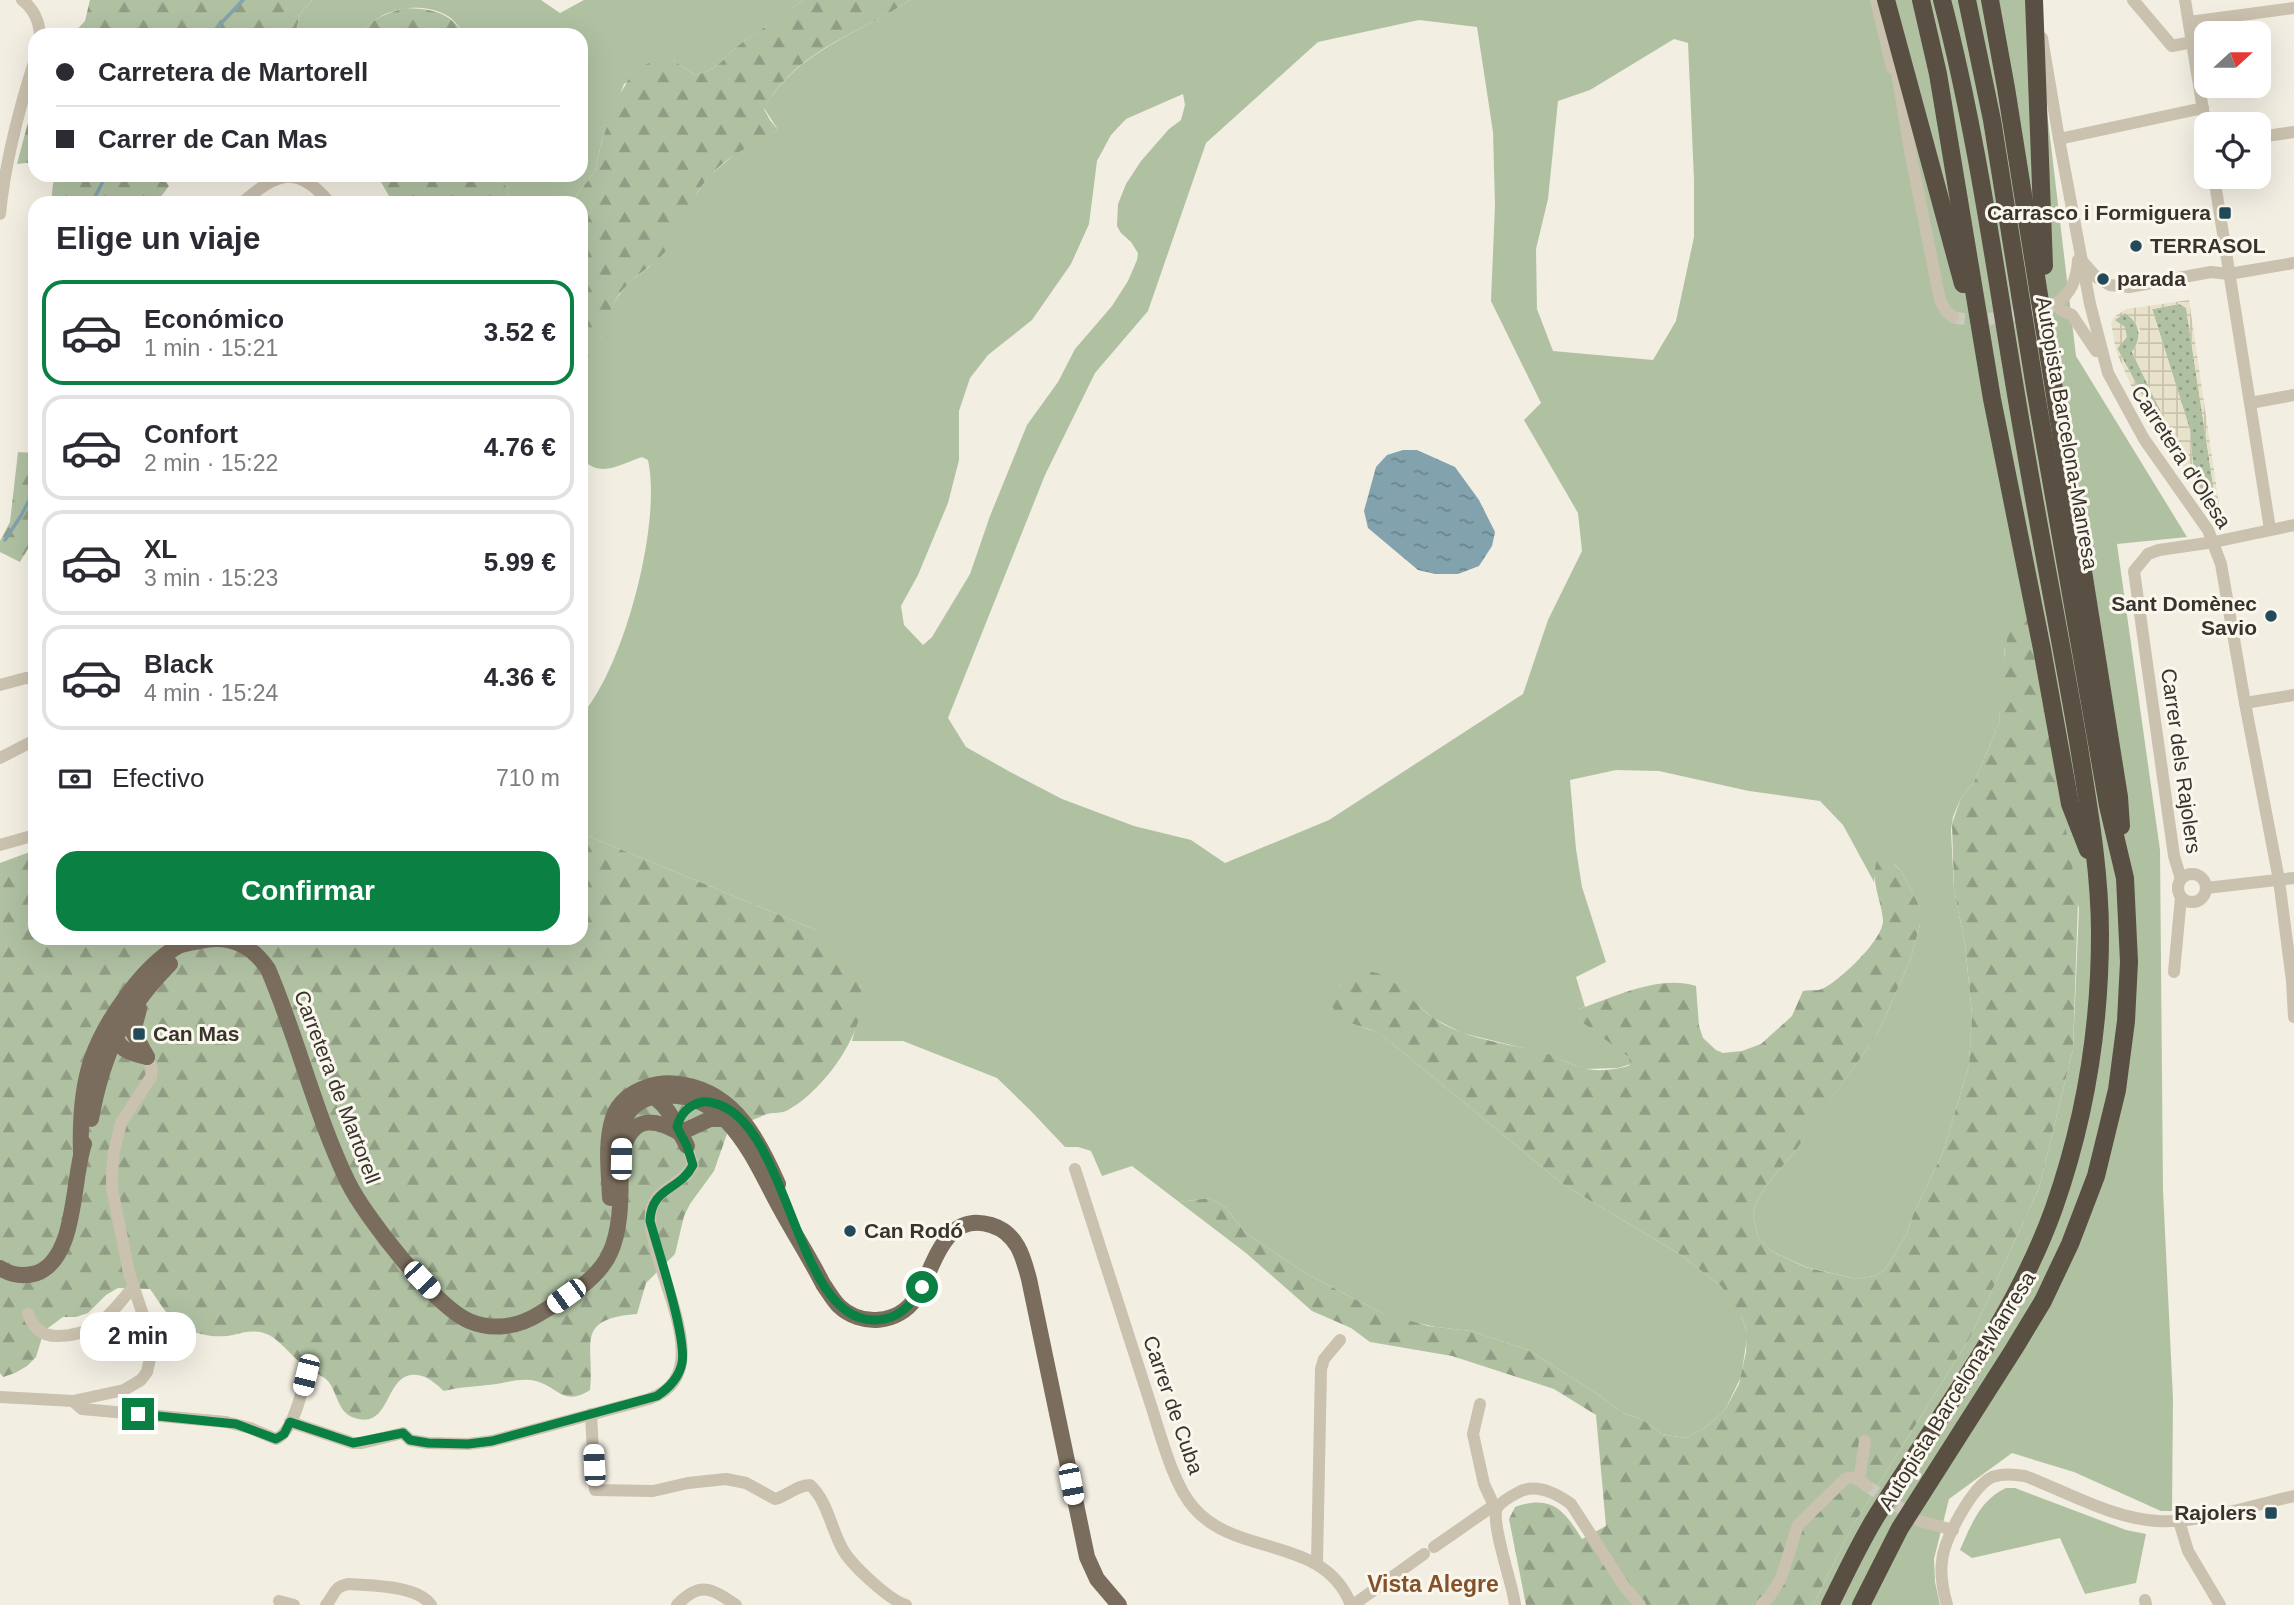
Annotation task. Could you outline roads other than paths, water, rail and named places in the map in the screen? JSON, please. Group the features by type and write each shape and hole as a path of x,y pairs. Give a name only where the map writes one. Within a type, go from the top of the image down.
{"highway":[{"path":"1885,0 1963,285 1984,381 1992,399"},
{"path":"1921,0 1938,74 1992,399 2070,804 2097,873"},
{"name":"Autopista Barcelona-Manresa","path":"1830,1605 1874,1520 2010,1306 2053,1210 2067,1168 2087,1087 2096,1026 2100,932 2091,824 1971,124 1942,0"},
{"name":"Autopista Barcelona-Manresa","path":"1861,1605 1900,1528 2043,1301 2070,1244 2096,1176 2117,1090 2126,1021 2129,962 2125,878 2108,806 1992,120 1976,32 1967,0"},
{"path":"1990,0 2053,306 2119,797 2125,878"},
{"path":"2035,0 2045,288 2053,306"}],"main road":[{"name":"Carretera de Martorell","path":"81,1153 80,1132 89,1072 103,1035 124,1000 167,953 179,945"},
{"name":"Carretera de Martorell","path":"0,1268 9,1273 29,1275 40,1272 52,1263 63,1245 81,1153 89,1131 105,1058 115,1037 149,988 175,959 194,945"},
{"name":"Carretera de Martorell","path":"240,945 260,958 276,988 350,1186 401,1254 454,1312 467,1320 496,1327 521,1324 603,1267 612,1250 619,1214 622,1132 625,1118 640,1102 653,1097"},
{"path":"95,1099 112,1061 131,1046 134,1027 149,988"},
{"path":"115,1037 114,1029 124,1000"},
{"path":"89,1072 104,1046 115,1037 125,1037 131,1046 147,1057"},
{"path":"613,1117 632,1093 662,1083 700,1089 731,1115"},
{"path":"613,1117 640,1095 675,1095 702,1102 714,1102 748,1126 766,1157 800,1239 823,1284 839,1306 850,1314 875,1321 894,1316 914,1301 942,1244 957,1230 982,1223 1002,1229 1010,1236 1022,1256 1029,1279 1087,1557 1097,1579 1119,1605"},
{"path":"653,1097 670,1115 681,1135"},
{"path":"681,1135 684,1112 702,1102"},
{"path":"681,1135 710,1119 731,1115"},
{"name":"Carretera de Martorell","path":"613,1117 609,1156 610,1216 615,1232"},
{"path":"621,1159 628,1136 638,1126 661,1122 681,1135"}],"street":[{"path":"22,0 31,7 39,28"},
{"path":"1877,0 1902,108 1940,300 1953,317"},
{"path":"1885,0 1902,108"},
{"path":"2035,0 2078,242 2097,337 2108,373"},
{"path":"2133,0 2172,46 2192,42"},
{"path":"2185,0 2204,112"},
{"path":"2189,22 2294,8"},
{"path":"0,214 2,188 28,83"},
{"path":"2059,139 2203,108"},
{"path":"2271,135 2294,132"},
{"path":"252,196 273,182"},
{"path":"308,182 324,196"},
{"path":"2216,189 2270,529"},
{"path":"2078,242 2078,265 2074,280 2069,291 2053,306 2072,315 2079,323 2108,373"},
{"path":"2082,260 2096,277 2110,285 2129,287 2211,272 2229,274 2294,263"},
{"name":"Carretera d'Olesa","path":"2108,373 2144,439 2214,542 2223,572 2279,880 2294,1017"},
{"path":"2250,403 2294,395"},
{"path":"2214,542 2294,525"},
{"name":"Carrer dels Rajolers","path":"2181,879 2174,856 2134,571 2148,554 2159,550 2214,542"},
{"path":"0,685 28,678"},
{"path":"2245,703 2294,695"},
{"path":"0,758 28,744"},
{"path":"0,845 28,837"},
{"path":"2174,972 2181,897 2178,888 2181,879 2188,875 2197,875 2202,879 2206,888 2203,898 2194,902 2185,901 2181,897"},
{"path":"2206,888 2294,878"},
{"path":"0,1397 74,1401 124,1391 141,1380 146,1372 151,1354 149,1333 144,1310 133,1287 114,1205 112,1171 121,1123 151,1077 152,1069 147,1057"},
{"path":"290,1422 353,1443 403,1433 414,1441 468,1444 492,1441 657,1396 670,1385 681,1369 683,1359 680,1335 650,1221 653,1202 688,1174 693,1165 681,1135"},
{"name":"Carrer de Cuba","path":"1075,1169 1158,1427 1185,1497 1200,1514 1219,1528 1317,1562 1339,1585 1352,1605"},
{"path":"28,1314 33,1327 49,1336 82,1334 101,1322 133,1287"},
{"path":"1317,1562 1321,1369 1324,1359 1339,1340"},
{"path":"74,1401 82,1409 236,1424 271,1438 280,1438 300,1399 306,1375"},
{"path":"1480,1404 1473,1434 1483,1484 1494,1508 1515,1605"},
{"path":"592,1414 595,1490 653,1491 688,1483 726,1479 746,1483 775,1499 804,1485 810,1485 821,1499 843,1551 886,1595 906,1605"},
{"path":"1761,1605 1781,1578 1798,1525 1845,1479 1850,1477 1863,1483 1865,1441"},
{"path":"1947,1605 1941,1563 1952,1530 1980,1486 1990,1478 2009,1474 2025,1476 2120,1514 2147,1520 2179,1521 2294,1496"},
{"path":"1352,1605 1429,1550 1522,1490 1545,1490 1559,1495 1571,1504 1624,1586 1640,1605"},
{"path":"1920,1521 1952,1530"},
{"path":"2179,1521 2188,1551 2220,1605"},
{"path":"326,1605 335,1589 349,1584 412,1591 431,1605"},
{"path":"677,1605 699,1589 713,1591 736,1605"},
{"path":"279,1601 294,1605"}],"water":[{"path":"1403,450 1417,450 1455,467 1479,500 1495,532 1492,546 1479,566 1458,574 1435,574 1418,570 1368,528 1364,511 1376,467 1387,455"}],"waterway":[{"path":"217,28 243,0"},
{"path":"96,196 102,182"},
{"path":"5,540 28,502"}],"tunnel":[{"path":"1953,317 1976,320 2000,317 2048,308 2058,302"},
{"path":"1867,1486 1914,1517"}],"place":[{"name":"Carrasco i Formiguera","path":"2225,213"},
{"name":"TERRASOL","path":"2136,246"},
{"name":"parada","path":"2103,279"},
{"name":"Sant Domènec Savio","path":"2271,616"},
{"name":"Can Mas","path":"139,1034"},
{"name":"Can Rodó","path":"850,1231"},
{"name":"Rajolers","path":"2271,1513"}],"district":[{"name":"Vista Alegre","path":"1433,1584"}]}
